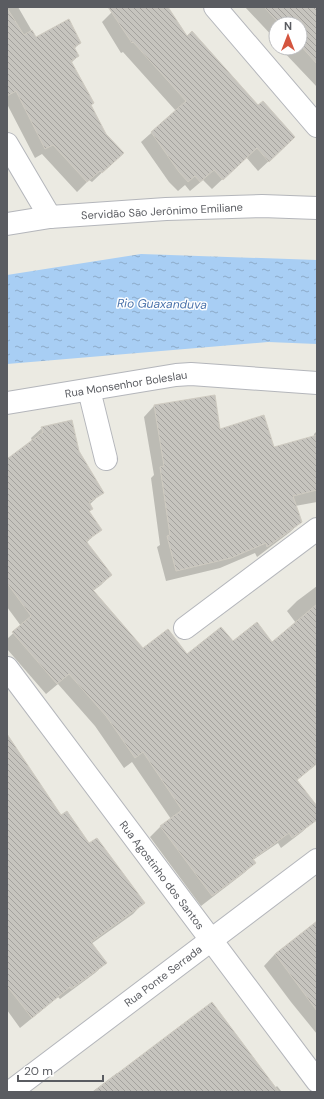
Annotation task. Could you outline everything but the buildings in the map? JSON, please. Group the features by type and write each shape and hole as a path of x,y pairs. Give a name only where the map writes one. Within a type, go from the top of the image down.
{"street":[{"path":"215,7 317,126"},
{"path":"7,144 50,217"},
{"name":"Servidão São Jerônimo Emiliane","path":"7,224 50,217 182,209 262,206 317,208"},
{"name":"Rua Monsenhor Boleslau","path":"7,403 176,375 191,374 317,383"},
{"path":"89,390 106,459"},
{"path":"185,628 317,529"},
{"name":"Rua Agostinho dos Santos","path":"7,668 317,1081"},
{"name":"Rua Ponte Serrada","path":"10,1092 317,860"}],"water":[{"name":"Rio Guaxanduva","path":"141,254 317,260 317,344 268,342 7,364 7,275"}]}
